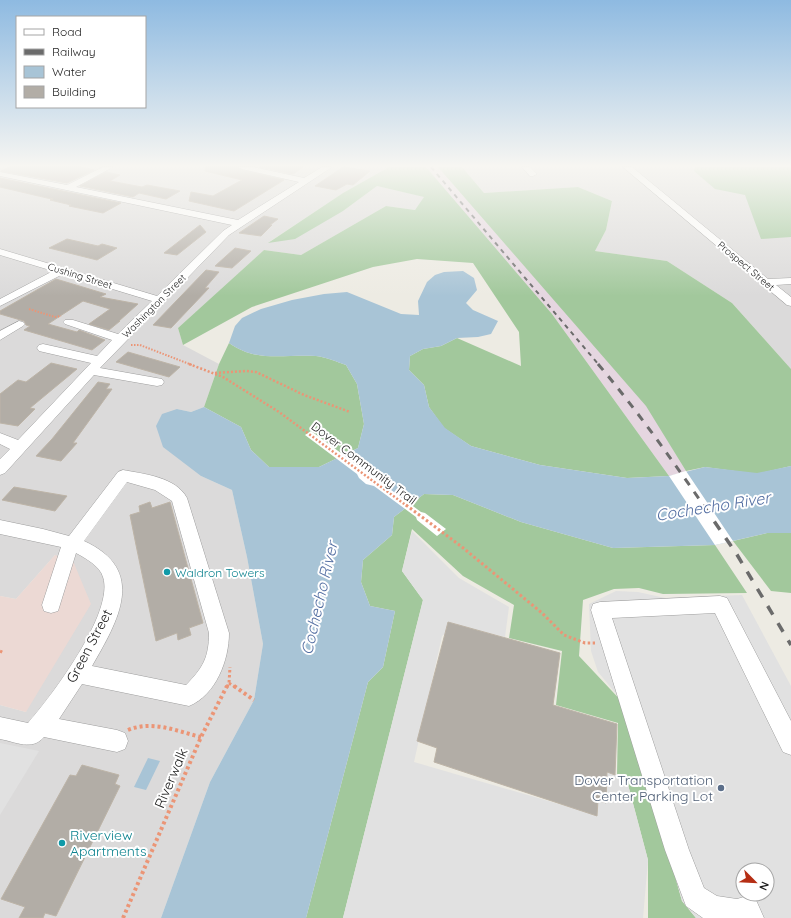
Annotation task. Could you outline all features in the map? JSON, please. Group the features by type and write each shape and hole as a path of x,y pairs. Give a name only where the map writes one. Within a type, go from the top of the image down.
{"street":[{"path":"174,210 238,223"},
{"name":"Washington Street","path":"0,469 96,365 216,243 238,223 259,210"},
{"name":"Prospect Street","path":"679,210 791,303"},
{"name":"Cushing Street","path":"0,252 160,300"},
{"path":"0,303 61,271"},
{"path":"766,282 791,281"},
{"path":"69,322 121,340"},
{"path":"0,336 19,324"},
{"path":"43,348 157,382"},
{"path":"0,438 20,448"},
{"path":"51,605 67,552 123,476 150,482 176,494 179,498 219,633 219,649 216,661 209,674 202,684 189,696 77,673"},
{"name":"Green Street","path":"0,527 72,544 82,548 103,562 109,569 113,579 114,596 109,613 77,673 37,730"},
{"path":"751,918 747,909 737,912 713,909 695,897 677,850 600,610 720,604 791,744"},
{"path":"0,728 37,730 116,741"}],"path":[{"path":"29,309 55,317"},
{"name":"Dover Community Trail","path":"121,340 140,345 213,373 244,389 297,424 462,547 542,613 564,635 585,643 612,644"},
{"path":"213,373 246,371 256,372 304,395 350,412"},
{"name":"Riverwalk","path":"123,918 201,738 228,683 230,665 226,655 219,649"},
{"path":"228,683 254,700"},
{"path":"116,741 126,731 135,726 149,724 201,738"}],"shaded area":[{"path":"0,210 318,210 269,242 345,210 379,210 301,255 264,250 178,328 183,345 219,364 204,407 191,412 177,409 201,476 232,490 247,557 263,644 254,700 210,782 161,918 0,918 0,705 26,712 55,555 16,599 0,596"},
{"path":"463,210 475,210 647,406 686,471 669,476 552,314"},
{"path":"610,210 791,210 791,369 732,303 667,261 595,251 606,230"},
{"path":"412,531 459,578 509,607 505,637 456,625 442,636 414,762 593,814 594,800 603,802 603,771 626,777 648,860 643,918 343,918 423,600 402,571"},
{"path":"55,555 73,561 91,604 26,712 0,705 0,596 16,599"},
{"name":"Dover Transportation Center Parking Lot","path":"616,591 638,592 665,598 742,595 791,686 791,918 696,918 682,901 627,707 598,672 591,651 589,604"},
{"path":"0,743 39,751 0,815"}],"green space":[{"path":"318,210 345,210 295,239 268,243"},
{"path":"379,210 463,210 552,314 669,476 627,478 540,465 471,446 444,428 429,407 424,385 409,370 410,356 423,349 441,346 457,338 521,366 519,332 473,263 417,259 373,267 252,307 183,345 178,328 264,250 301,255"},
{"path":"475,210 610,210 606,230 595,251 667,261 732,303 791,369 791,466 757,474 705,467 686,471 646,406"},
{"path":"750,210 791,210 791,237 761,239"},
{"path":"229,343 239,349 260,355 316,356 328,358 346,365 357,384 364,424 358,448 319,467 269,467 251,450 241,427 204,407 219,364"},
{"path":"424,494 453,495 521,522 613,548 715,545 747,593 663,594 639,588 614,589 583,600 579,656 627,707 682,901 696,918 648,918 648,860 626,777 617,775 618,723 556,705 562,651 509,638 514,605 463,576 412,529 402,571 423,600 343,918 306,918 368,682 383,667 395,611 370,606 361,582 363,560 392,535 394,517"},
{"path":"767,533 791,533 791,593 771,591 733,541"}],"water":[{"name":"Cochecho River","path":"463,271 474,278 477,290 466,303 473,310 498,321 491,334 478,337 457,338 441,346 423,349 410,356 409,370 424,385 429,407 445,428 471,446 540,465 627,478 669,476 705,467 757,473 791,466 791,533 767,533 715,545 613,548 521,522 453,495 424,494 394,517 392,535 363,560 361,582 370,606 395,611 383,667 368,682 306,918 161,918 210,782 254,700 263,644 247,557 232,490 201,476 163,447 156,426 162,414 177,409 191,412 204,407 241,427 251,450 269,467 319,467 358,448 364,424 357,384 346,365 328,358 316,356 271,356 250,353 229,343 235,326 242,318 261,309 292,300 324,294 347,292 401,314 419,315 418,301 427,282 435,275 444,272"},
{"path":"148,758 160,761 146,790 134,787"}],"pier":[{"path":"311,431 446,529 437,536 417,520 416,517 374,486 366,484 357,474 305,435"},
{"path":"686,471 733,541 715,545 669,476"}],"building":[{"path":"88,210 109,210 103,213"},
{"path":"264,216 278,219 270,225 272,225 261,236 239,233"},
{"path":"200,225 206,232 177,255 164,253"},
{"path":"67,239 98,246 102,244 117,248 97,260 49,248"},
{"path":"235,248 251,251 232,268 215,266"},
{"path":"206,270 219,272 205,288 209,288 171,328 153,325"},
{"path":"56,279 106,294 100,297 138,304 109,330 89,324 110,309 83,301 48,324 77,332 79,330 105,340 92,350 24,330 30,326 26,325 24,321 0,314 0,311"},
{"path":"128,352 180,367 169,377 116,362"},
{"path":"51,363 77,369 30,408 35,409 18,426 0,423 0,394 18,380 26,382"},
{"path":"98,382 110,384 106,389 112,389 73,443 77,443 61,461 36,456 52,439"},
{"path":"14,487 67,496 55,511 2,500"},
{"name":"Waldron Towers","path":"150,502 152,508 170,502 203,623 189,628 191,635 178,640 177,633 156,641 136,545 130,515 140,512 139,506"},
{"path":"448,622 560,653 553,705 617,724 615,775 607,772 606,803 598,800 597,816 434,762 437,748 417,741"},
{"name":"Riverview Apartments","path":"82,765 119,775 115,784 120,786 56,916 45,913 43,918 19,918 25,907 1,899 70,775 76,776"}],"railway":[{"path":"467,210 599,365"},
{"path":"598,364 626,398 704,506"},
{"path":"703,505 736,553 791,645"}],"place":[{"name":"Waldron Towers","path":"167,572"},
{"name":"Dover Transportation Center Parking Lot","path":"721,788"},
{"name":"Riverview Apartments","path":"62,843"}]}
